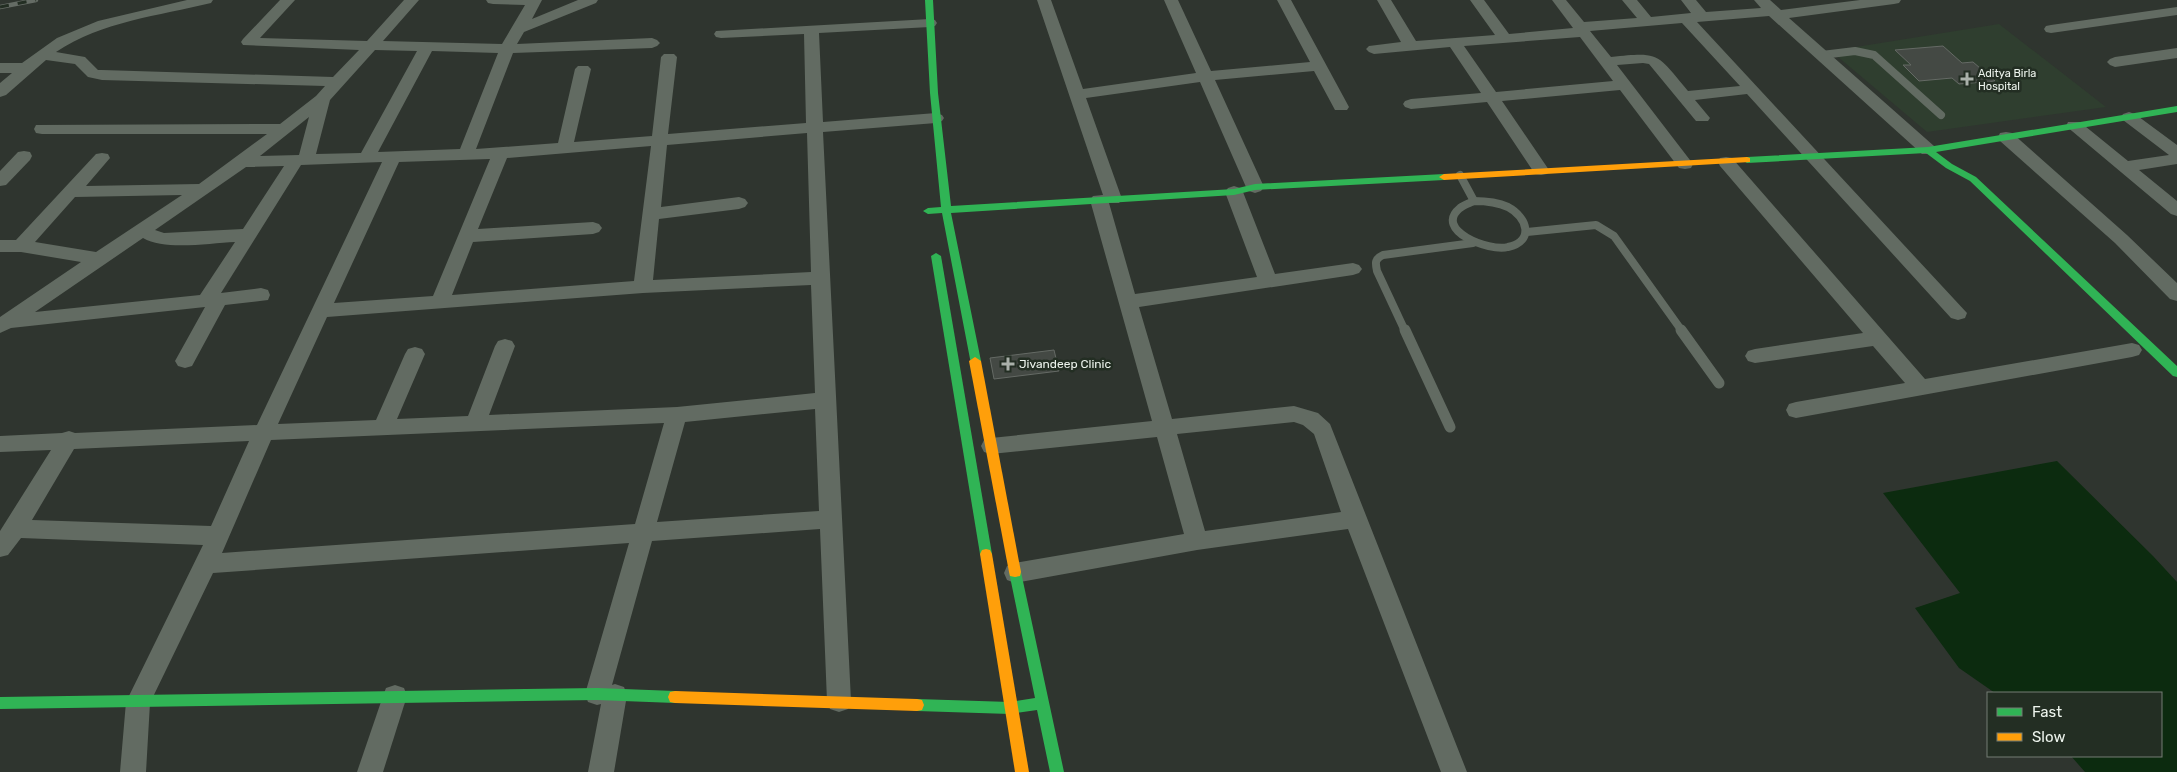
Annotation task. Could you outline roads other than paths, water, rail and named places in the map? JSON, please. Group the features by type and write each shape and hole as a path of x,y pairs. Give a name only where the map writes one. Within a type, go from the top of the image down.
{"street":[{"path":"0,92 24,68 73,36 97,26 206,0"},
{"path":"288,0 248,42 370,47 507,49 652,43"},
{"path":"4,323 242,162 322,99 412,0"},
{"path":"466,154 507,49 535,0 493,0"},
{"path":"519,29 591,0"},
{"path":"929,0 936,118 946,210 1015,572 1057,772"},
{"path":"1044,0 1077,95 1106,200 1128,302 1197,540"},
{"path":"1172,0 1255,187"},
{"path":"1284,0 1341,108"},
{"path":"1384,0 1411,46"},
{"path":"1477,0 1504,37"},
{"path":"1559,0 1684,164"},
{"path":"1629,0 1648,22"},
{"path":"1688,0 1694,18 1752,90 1958,313"},
{"path":"1761,0 1928,150 1949,166 1973,179 2177,373"},
{"path":"1374,49 1648,22 1774,13 1894,0"},
{"path":"2172,0 2177,4"},
{"path":"2051,29 2177,11"},
{"path":"722,34 930,23"},
{"path":"811,29 839,701"},
{"path":"1454,42 1541,170"},
{"path":"366,158 426,48"},
{"path":"2115,62 2177,53"},
{"path":"44,55 80,60 93,74 102,75 338,82"},
{"path":"643,287 669,57"},
{"path":"1606,62 1650,58 1659,66 1702,118"},
{"path":"1077,95 1206,76 1319,66"},
{"path":"0,68 24,68"},
{"path":"565,148 583,69"},
{"path":"1411,104 1624,85"},
{"path":"1684,96 1752,90"},
{"path":"184,361 212,300 248,236 301,160 322,99"},
{"path":"929,211 1234,192 1255,187 1928,150 2177,109"},
{"path":"2129,117 2177,153"},
{"path":"242,162 502,153 936,118"},
{"path":"2074,126 2174,204"},
{"path":"42,129 283,129"},
{"path":"2006,138 2121,239 2177,294"},
{"path":"439,303 502,153"},
{"path":"0,181 24,156"},
{"path":"133,772 138,702 206,564 264,432 394,157"},
{"path":"21,246 102,158"},
{"path":"2125,167 2177,159"},
{"path":"1726,162 1921,388"},
{"path":"1949,166 1957,182 1964,189"},
{"path":"70,192 202,189"},
{"path":"1234,192 1268,281"},
{"path":"652,214 739,203"},
{"path":"467,236 593,228"},
{"path":"142,230 156,238 164,239 248,236"},
{"path":"0,246 21,246 99,259"},
{"path":"935,249 1022,772"},
{"path":"1128,302 1353,269"},
{"path":"321,312 643,287 820,278"},
{"path":"4,323 260,296"},
{"path":"1756,356 1878,338"},
{"path":"950,344 971,342"},
{"path":"476,423 505,346"},
{"path":"1796,410 2129,348"},
{"path":"384,427 415,354"},
{"path":"0,444 69,439 677,415 825,400"},
{"path":"991,446 1164,426 1294,414 1315,420 1323,430 1355,519 1454,772"},
{"path":"601,772 606,694 642,534 677,415"},
{"path":"0,548 15,529 69,439"},
{"path":"206,564 831,519"},
{"path":"1015,572 1197,540 1355,519"},
{"path":"15,529 218,536"},
{"path":"0,703 606,694 1010,708 1042,703"},
{"path":"370,772 395,696"}],"lane":[{"path":"1822,55 1859,50 1874,55 1941,115"},
{"path":"1460,175 1474,202"},
{"path":"1474,202 1496,202 1516,211 1522,218 1527,232 1520,244 1503,249 1493,249 1473,243 1464,237 1454,223 1454,216 1458,209 1474,202"},
{"path":"1527,232 1596,226 1614,236 1720,383"},
{"path":"1450,428 1376,271 1375,262 1377,258 1383,256 1473,243"}],"railway":[{"path":"0,7 36,0"}],"place":[{"name":"Aditya Birla Hospital","path":"1967,79"},
{"name":"Jivandeep Clinic","path":"1008,364"}]}
